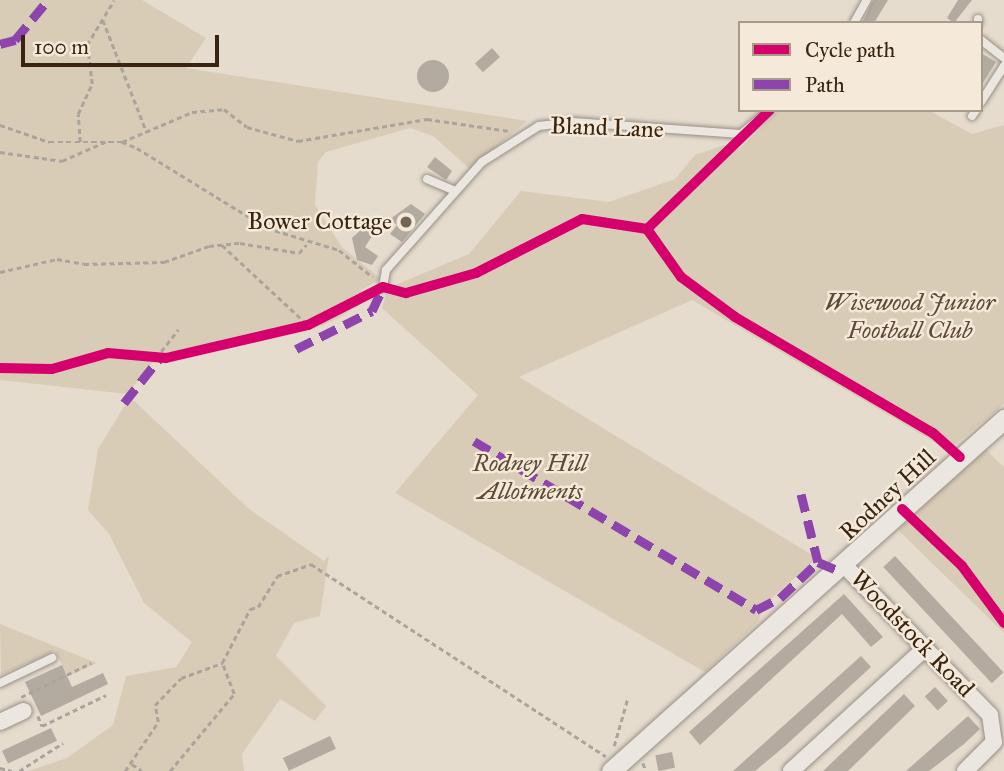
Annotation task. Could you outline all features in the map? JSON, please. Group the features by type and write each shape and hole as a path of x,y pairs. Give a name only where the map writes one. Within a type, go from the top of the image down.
{"street":[{"name":"Rodney Hill","path":"611,771 1004,419"},
{"name":"Woodstock Road","path":"843,564 990,715 1000,737 965,771"},
{"path":"791,771 925,648"}],"lane":[{"path":"855,21 867,0"},
{"path":"983,42 1004,58"},
{"path":"983,99 1004,66"},
{"name":"Bland Lane","path":"383,287 386,270 455,191 504,144 539,126 573,122 741,134 768,112"},
{"path":"427,179 455,191"},
{"path":"0,683 52,658"}],"path":[{"path":"80,142 78,114 92,84 87,45 114,0"},
{"path":"103,20 147,122 155,130"},
{"path":"0,125 34,139 122,142 146,134 192,112 224,109 247,127 298,141 428,119 511,132"},
{"path":"146,134 147,122"},
{"path":"0,152 62,161 107,141"},
{"path":"122,142 306,245 338,250 383,287"},
{"path":"0,274 57,259 84,264 164,262 222,244 299,253 306,245"},
{"path":"222,244 308,326"},
{"path":"156,358 178,330"},
{"path":"125,771 158,722 155,705 181,678 222,663 250,609 277,576 311,564 364,593 601,755 611,755 628,697"},
{"path":"90,663 8,704 12,717 33,707 42,726 106,695"},
{"path":"170,771 234,694 222,663"},
{"path":"19,771 63,743"},
{"path":"132,764 142,771"},
{"path":"1,769 12,771"}],"green space":[{"path":"0,0 142,0 206,38 186,68 527,121 470,169 433,136 410,128 326,152 318,162 315,205 342,247 381,279 361,290 366,299 339,318 311,330 152,363 127,394 0,380"},
{"path":"777,112 932,112 972,134 1004,125 1004,404 948,450 692,300 519,377 817,558 764,605 758,622 705,672 395,493 478,395 382,308 386,294 398,296 393,286 469,254 521,191 609,202 675,179 695,155 724,145 740,148"},
{"path":"130,397 248,508 324,561 329,555 320,616 294,623 276,656 326,706 315,721 280,699 242,754 244,771 28,771 67,758 113,725 126,676 176,667 192,642 144,603 109,534 88,510 98,449"},
{"path":"985,449 1004,467 1004,633 898,530"},
{"path":"0,624 97,663 68,676 55,651 1,675"}],"building":[{"path":"873,0 888,0 875,21 863,21"},
{"path":"958,0 972,0 956,21 947,18"},
{"path":"492,48 500,57 483,72 475,63"},
{"path":"983,54 996,62 983,83"},
{"path":"433,60 444,65 449,76 444,87 433,92 422,87 417,76 422,65"},
{"path":"435,157 452,171 446,180 427,167"},
{"name":"Bower Cottage","path":"411,204 425,214 402,242 390,234 397,225 390,219"},
{"path":"364,227 374,233 365,247 378,256 372,265 357,260 352,238"},
{"path":"895,556 1003,672 992,683 883,567"},
{"path":"844,594 883,637 871,647 842,614 700,745 689,732"},
{"path":"861,656 871,667 785,746 755,771 733,771"},
{"path":"62,665 72,687 103,673 108,684 41,716 25,682"},
{"path":"935,687 948,701 938,710 925,697"},
{"path":"904,694 915,706 848,771 823,771"},
{"path":"968,716 980,729 964,744 929,771 906,771"},
{"path":"51,728 57,741 8,764 2,751"},
{"path":"330,736 336,749 289,771 283,758"},
{"path":"672,752 675,768 658,771 655,755"}],"marked path":[{"path":"0,44 15,40 48,0"},
{"path":"296,349 372,311 383,287"},
{"path":"124,403 159,359"},
{"path":"474,441 756,610 780,598 818,562 837,570"},
{"path":"801,494 818,562"}],"cycle path":[{"path":"0,368 52,369 108,353 166,358 308,325 383,287 406,293 476,273 582,219 647,229 768,112"},
{"path":"647,229 681,277 735,317 933,433 960,457"},
{"path":"902,509 962,566 1004,623"}],"place":[{"name":"Bower Cottage","path":"406,222"}],"park label":[{"name":"Wisewood Junior Football Club","path":"910,317"},
{"name":"Rodney Hill Allotments","path":"530,478"}]}
